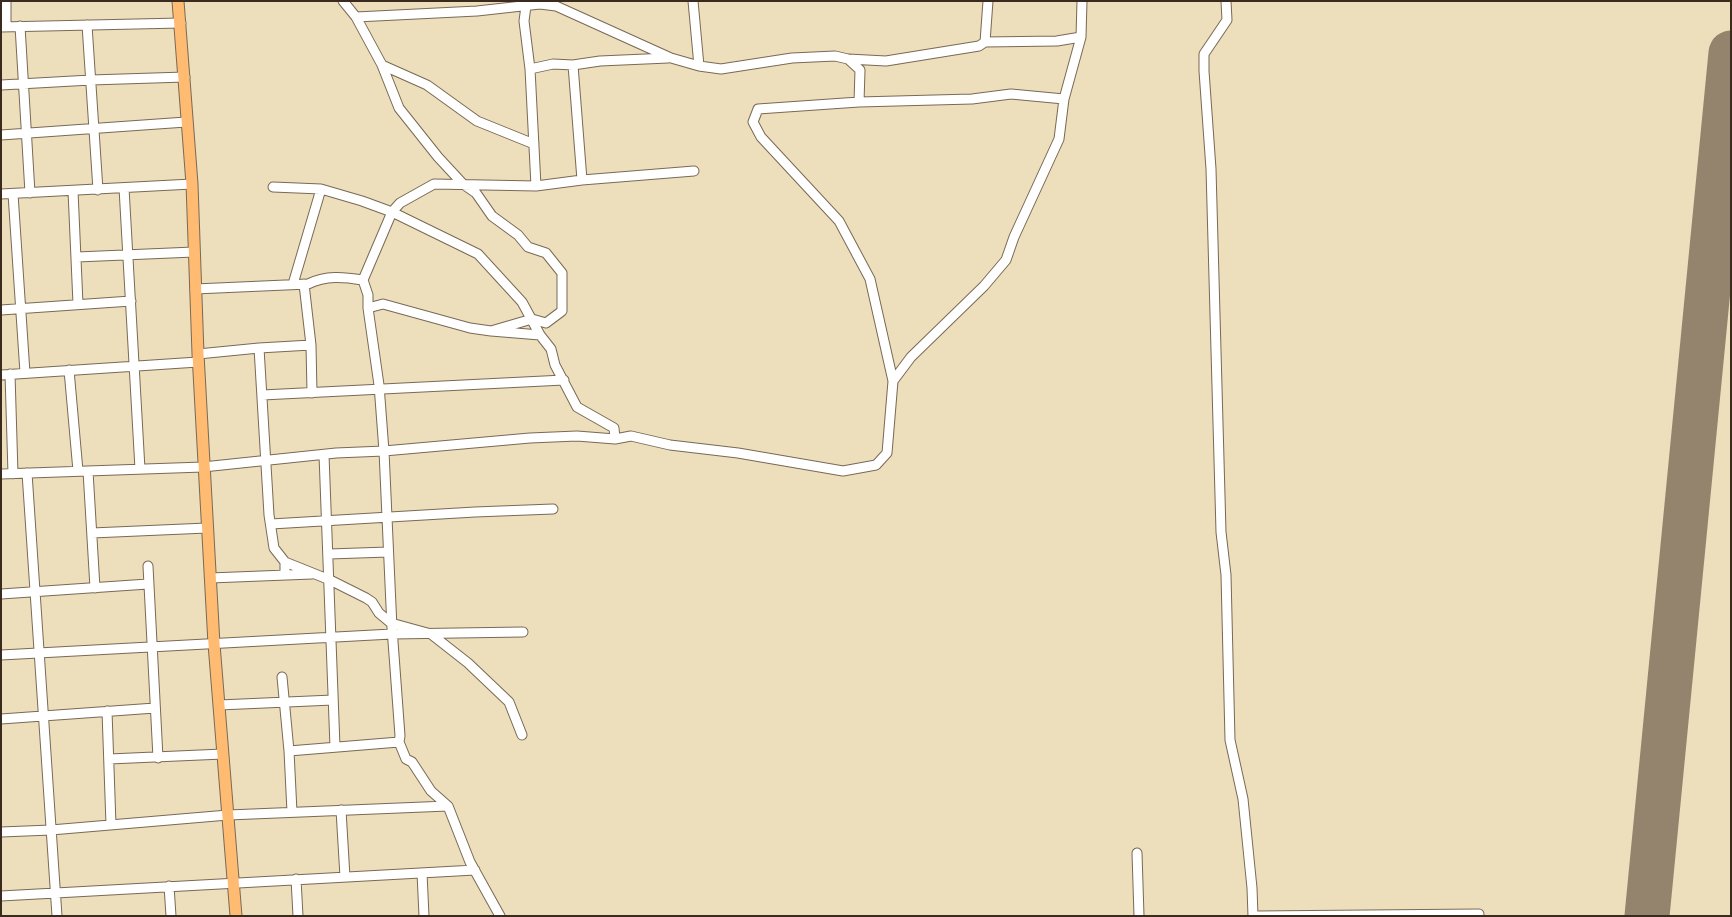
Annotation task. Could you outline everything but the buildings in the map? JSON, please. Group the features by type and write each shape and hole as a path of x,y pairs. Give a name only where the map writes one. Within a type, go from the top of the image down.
{"main road":[{"path":"178,1 192,184 203,467 214,644 236,916"}],"street":[{"path":"6,1 4,27 181,23"},
{"path":"343,1 356,17 382,65 400,108 438,157 463,184 476,193 492,216 518,234 528,247 546,253 562,273 562,311 546,323 532,319 491,331"},
{"path":"693,1 699,66"},
{"path":"985,42 988,1"},
{"path":"893,382 911,358 984,286 1006,260 1014,237 1059,139 1064,99 1080,37 1082,1"},
{"path":"1226,1 1227,20 1204,54 1204,71 1211,169 1221,523 1226,575 1230,740 1243,798 1255,916 1479,914"},
{"path":"356,17 477,11 540,4 556,6 671,58 699,66 721,69 792,58 834,56 848,59 886,61 979,46 985,42 1057,41 1080,37"},
{"path":"526,6 524,21 530,69 536,186"},
{"path":"87,25 98,190"},
{"path":"20,26 30,193"},
{"path":"530,69 553,64 573,65 671,58"},
{"path":"848,59 860,70 859,102"},
{"path":"382,65 427,85 477,121 534,144"},
{"path":"573,65 582,180"},
{"path":"1,85 185,77"},
{"path":"1,474 203,467 324,454 577,436 615,439 631,436 670,445 738,453 843,471 876,465 887,453 893,382 870,279 839,221 761,137 753,122 758,110 859,102 972,99 1011,94 1064,99"},
{"path":"1,135 186,122"},
{"path":"500,916 475,870 448,806 431,791 412,762 406,759 399,742 384,451 368,295 363,280 392,212 400,203 434,184 536,186 582,180 694,171"},
{"path":"1,194 192,184"},
{"path":"273,187 322,189 392,212 478,254 522,302 540,335 551,349 554,365 564,380 577,407 614,428 615,439"},
{"path":"124,188 140,469"},
{"path":"293,284 322,189"},
{"path":"73,191 78,304"},
{"path":"13,194 25,373"},
{"path":"77,257 194,252"},
{"path":"196,289 308,284 320,278 363,280"},
{"path":"304,284 312,393"},
{"path":"1,310 131,301"},
{"path":"368,308 383,304 470,328 540,335"},
{"path":"13,474 6,374 135,366 259,348 310,346"},
{"path":"259,348 269,515 274,548 286,562 329,577 366,598 372,602 378,613 392,623 431,634 468,663 509,702 522,735"},
{"path":"68,370 78,471"},
{"path":"262,395 564,380"},
{"path":"324,454 335,747"},
{"path":"88,471 95,588"},
{"path":"27,473 57,916"},
{"path":"270,524 553,509"},
{"path":"92,533 207,528"},
{"path":"328,554 388,552"},
{"path":"285,575 286,562"},
{"path":"148,566 158,758"},
{"path":"210,578 316,574"},
{"path":"1,594 148,584"},
{"path":"1,655 392,634 523,632"},
{"path":"282,678 289,751 292,812"},
{"path":"219,705 333,700"},
{"path":"1,719 155,708"},
{"path":"107,711 111,825"},
{"path":"289,751 399,742"},
{"path":"109,759 223,754"},
{"path":"1,832 51,830 228,815 448,806"},
{"path":"341,810 346,877"},
{"path":"1137,853 1139,916"},
{"path":"1,896 475,870"},
{"path":"422,873 424,916"},
{"path":"296,879 298,916"},
{"path":"169,886 171,916"}],"runway":[{"path":"1647,916 1731,53"}]}
